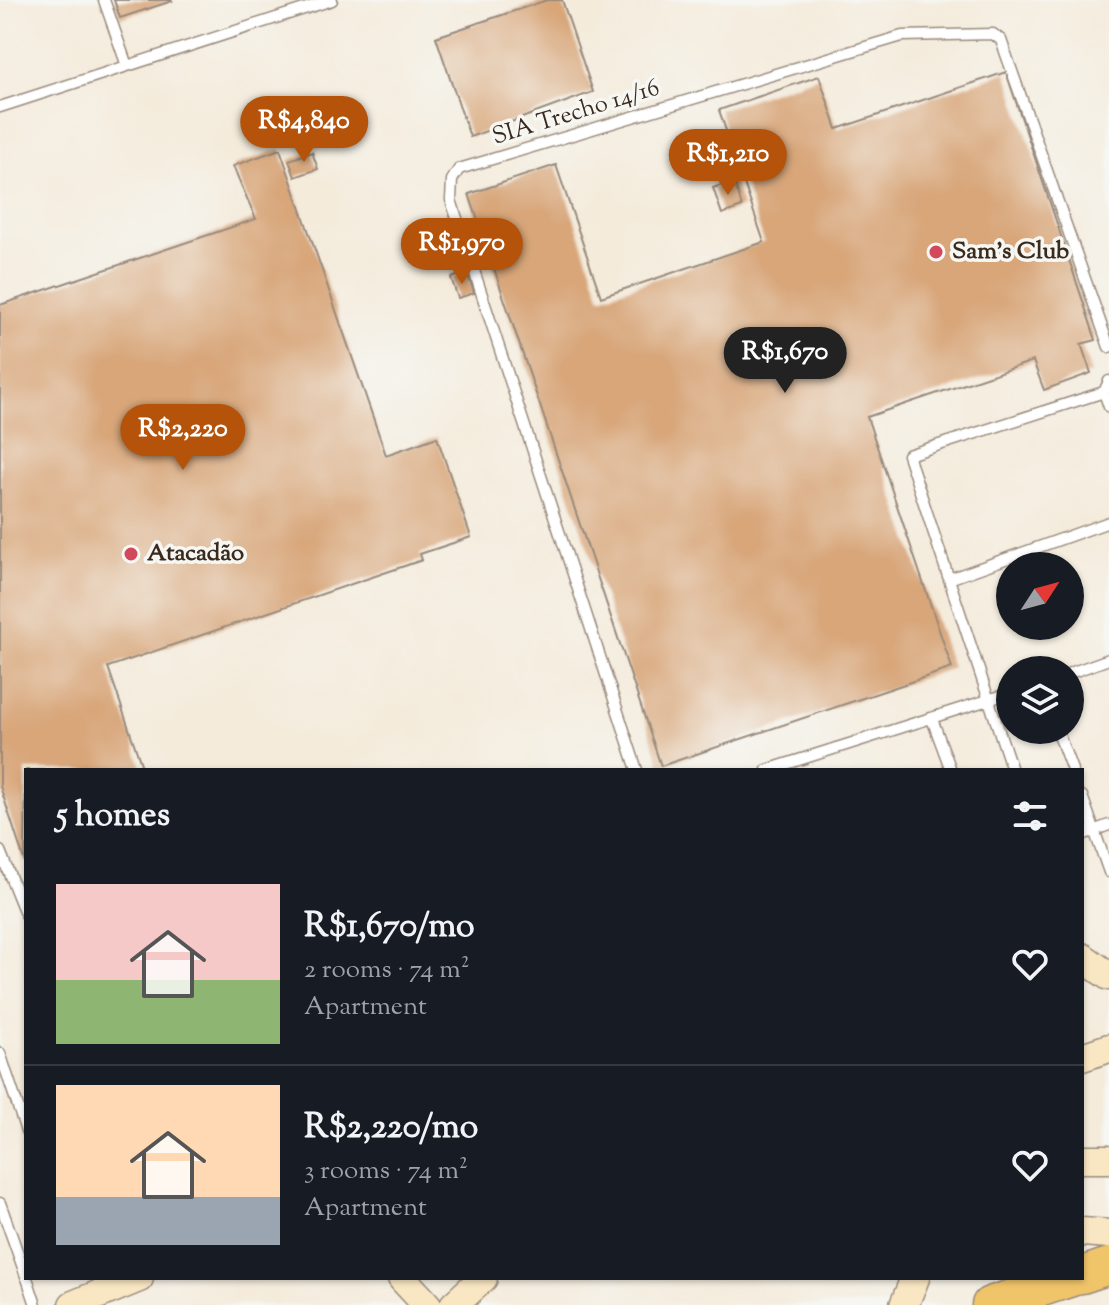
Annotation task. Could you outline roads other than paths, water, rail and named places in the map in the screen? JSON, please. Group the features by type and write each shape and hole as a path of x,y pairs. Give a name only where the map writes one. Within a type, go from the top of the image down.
{"highway":[{"path":"1084,1274 1109,1266"},
{"path":"990,1305 1066,1280"}],"main road":[{"path":"1084,959 1104,980"},
{"path":"1084,1056 1109,1048"},
{"path":"1084,1159 1109,1159"},
{"path":"1084,1232 1109,1234"},
{"path":"73,1305 129,1280"},
{"path":"404,1280 427,1305"},
{"path":"454,1305 481,1280"},
{"path":"904,1305 914,1280"}],"lane":[{"path":"104,0 127,66"},
{"path":"0,107 332,0"},
{"name":"SIA Trecho 14/16","path":"636,768 451,200 452,180 459,169 902,36 993,34 1001,40 1109,347"},
{"path":"1109,381 1104,392 1109,407"},
{"path":"1011,768 908,455 1104,392"},
{"path":"949,579 1109,522"},
{"path":"1084,668 1109,659"},
{"path":"773,768 996,697"},
{"path":"932,719 950,768"},
{"path":"1062,744 1071,768"},
{"path":"1084,801 1109,872"},
{"path":"1084,834 1109,825"},
{"path":"0,851 24,911"},
{"path":"1084,965 1104,980"},
{"path":"0,1053 24,1125"},
{"path":"0,1203 24,1271"},
{"path":"27,1280 36,1305"}],"place":[{"name":"Sam's Club","path":"936,252"},
{"name":"Atacadão","path":"131,554"}]}
